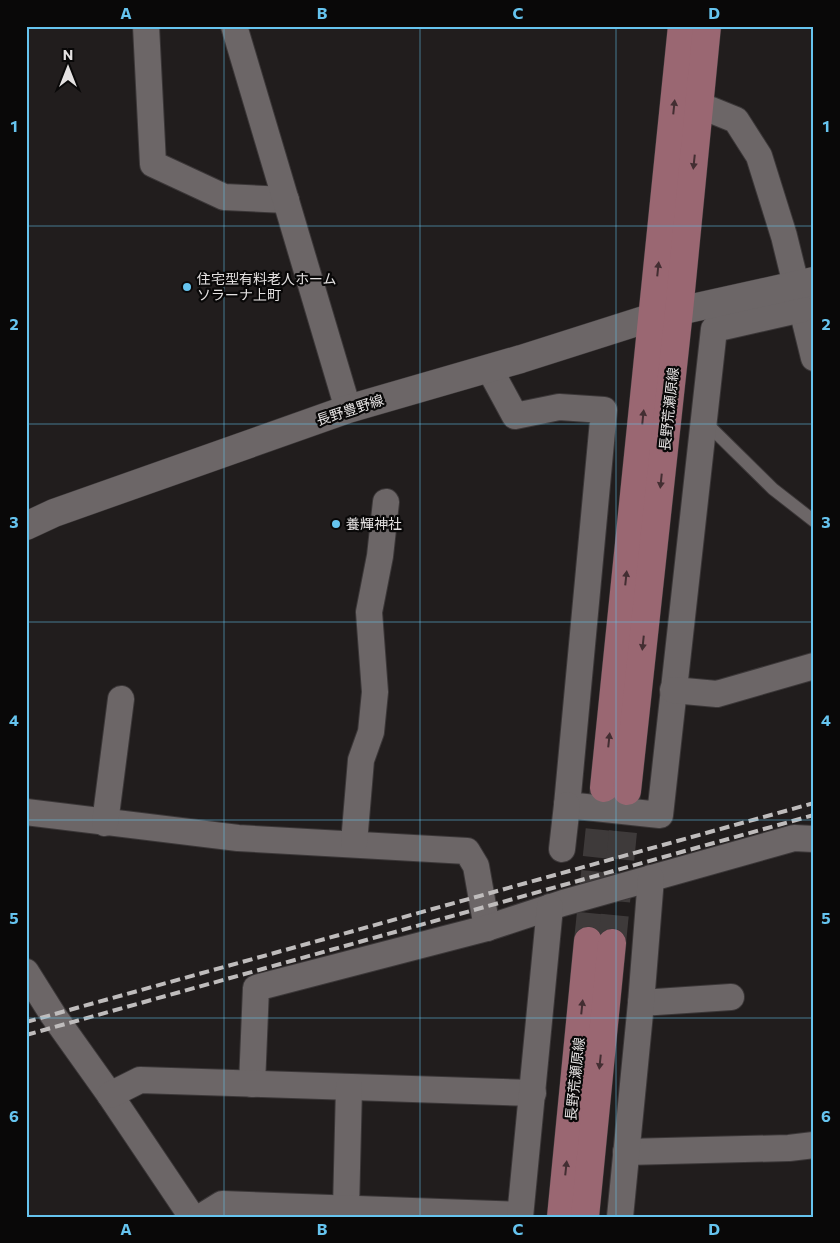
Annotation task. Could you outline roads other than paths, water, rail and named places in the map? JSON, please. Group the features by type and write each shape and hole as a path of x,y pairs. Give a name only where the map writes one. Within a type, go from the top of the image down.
{"main road":[{"name":"長野荒瀬原線","path":"682,26 653,317 616,790 679,311 707,26"},
{"name":"長野豊野線","path":"26,526 64,510 348,409 653,317 679,311 804,292"},
{"name":"長野荒瀬原線","path":"561,1217 600,942 584,1217"}],"street":[{"path":"146,26 153,164 224,197 286,200"},
{"path":"234,26 348,409"},
{"path":"699,104 736,120 759,156 804,292 814,358"},
{"path":"567,805 660,815 714,329 804,292"},
{"path":"489,368 515,416 558,407 604,410 562,849"},
{"path":"354,844 361,760 371,732 375,692 370,612 380,556 386,502"},
{"path":"674,690 717,694 814,666"},
{"path":"105,822 121,699"},
{"path":"26,812 238,838 467,851 476,866 487,928"},
{"path":"252,1084 256,988 487,928 550,907 794,838 814,839"},
{"path":"620,1217 651,878"},
{"path":"201,1217 222,1204 520,1216 550,907"},
{"path":"26,972 53,1015 110,1095 192,1217"},
{"path":"641,1003 731,997"},
{"path":"110,1095 140,1080 533,1093"},
{"path":"346,1209 349,1087"},
{"path":"626,1152 789,1148 814,1145"}],"lane":[{"path":"704,421 773,489 814,521"}],"tunnel":[{"path":"588,941 604,788"},
{"path":"612,943 627,791"}],"railway":[{"path":"26,1022 814,803"},
{"path":"26,1035 814,815"}],"place":[{"name":"住宅型有料老人ホーム ソラーナ上町","path":"187,287"},
{"name":"養輝神社","path":"336,524"}]}
